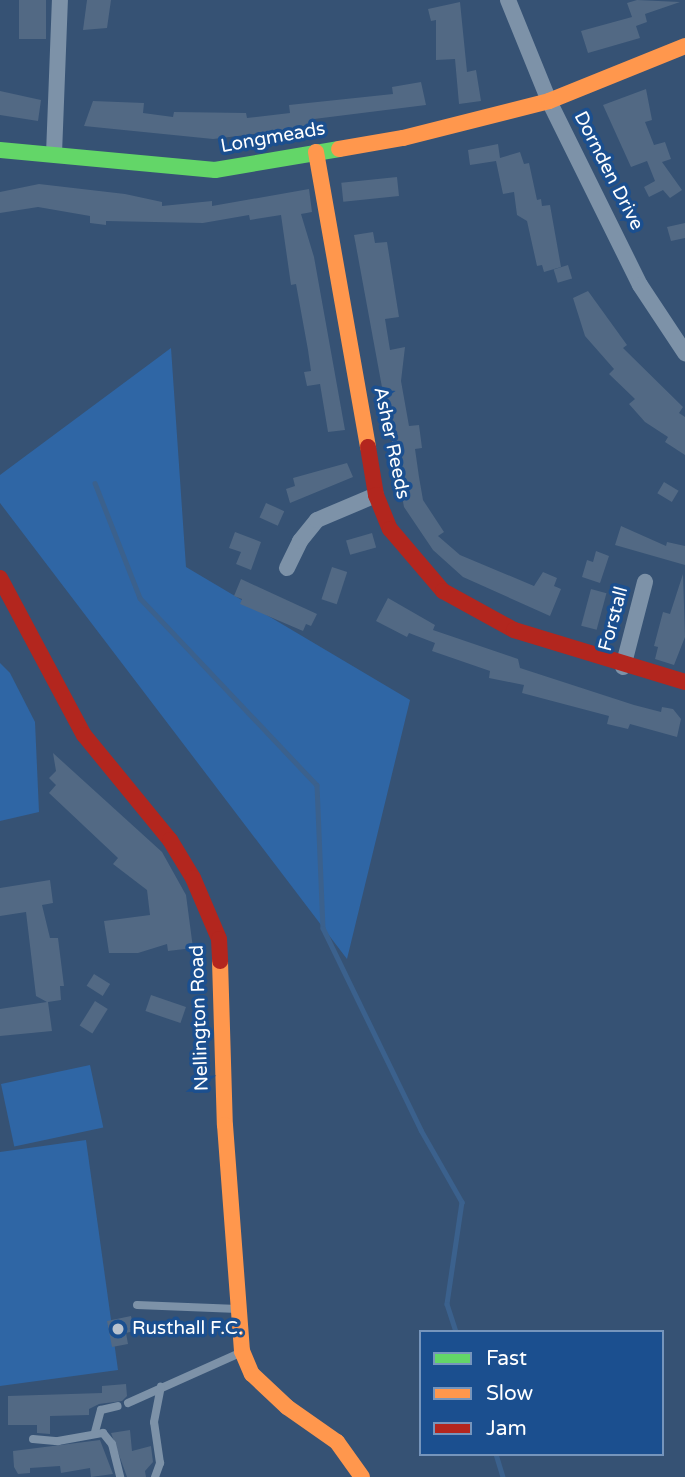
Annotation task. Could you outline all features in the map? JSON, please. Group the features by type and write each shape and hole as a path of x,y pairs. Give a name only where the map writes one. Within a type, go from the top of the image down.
{"street":[{"path":"54,154 60,0"},
{"name":"Dornden Drive","path":"508,0 549,101 640,285 685,353"},
{"name":"Longmeads","path":"0,150 215,170 402,138 549,101 685,46"},
{"name":"Asher Reeds","path":"316,152 376,495 390,529 443,591 514,630 623,667 685,682"},
{"path":"288,568 300,541 317,520 376,495"},
{"name":"Nellington Road","path":"0,578 85,735 170,840 193,877 219,939 225,1125 242,1352"},
{"name":"Forstall","path":"623,667 645,582"},
{"path":"242,1352 252,1374 287,1407 337,1442 362,1477"}],"lane":[{"path":"137,1306 238,1309"},
{"path":"128,1403 242,1352"},
{"path":"155,1477 160,1463 154,1422 161,1387"},
{"path":"94,1432 101,1410 118,1406"},
{"path":"33,1439 58,1441 94,1432 107,1435 112,1444 120,1477"}],"shaded area":[{"path":"171,348 186,567 410,700 347,959 0,503 0,475"},
{"path":"0,663 10,673 35,722 39,812 0,821"},
{"path":"90,1065 103,1128 14,1147 1,1084"},
{"path":"86,1140 118,1370 0,1386 0,1152"}],"building":[{"path":"19,0 46,0 46,39 19,39"},
{"path":"87,0 111,0 107,28 83,30"},
{"path":"637,0 680,2 645,14 647,22 636,26 640,38 588,53 581,31 632,17 627,3"},
{"path":"460,2 467,72 476,70 481,101 459,104 455,59 436,60 436,20 431,21 428,9"},
{"path":"421,82 426,105 314,119 315,124 285,130 213,139 84,126 93,101 144,103 143,113 173,117 174,112 246,113 247,118 290,113 289,105 393,94 392,87"},
{"path":"646,89 652,120 645,122 654,145 665,142 671,159 662,162 682,190 670,198 663,190 649,197 644,187 655,181 647,161 631,167 603,105"},
{"path":"0,91 41,100 38,121 0,115"},
{"path":"498,144 500,158 520,152 524,164 529,163 537,200 541,199 542,206 550,205 561,267 544,272 542,265 537,266 527,221 517,215 514,192 503,194 496,161 470,165 468,150"},
{"path":"397,177 399,196 343,202 341,183"},
{"path":"39,184 125,194 162,202 162,206 212,201 212,206 309,189 312,212 301,214 314,257 345,430 328,432 320,384 307,386 304,372 311,371 308,350 296,284 291,285 281,215 250,220 249,215 203,223 106,221 106,225 90,223 90,216 38,207 0,213 0,192"},
{"path":"685,223 685,238 671,241 667,227"},
{"path":"373,232 375,243 387,242 399,317 385,319 390,350 405,347 401,381 409,426 419,425 422,448 415,449 419,477 423,500 444,532 438,536 460,555 534,586 543,572 557,578 554,586 561,589 550,616 463,577 433,550 404,507 354,235"},
{"path":"568,265 572,278 558,283 554,269"},
{"path":"588,291 627,345 623,348 683,407 679,413 685,417 685,455 665,442 668,437 645,422 629,404 635,399 609,374 614,369 585,336 573,298"},
{"path":"347,463 353,477 290,503 286,489 295,486 293,478"},
{"path":"664,482 679,491 672,502 657,493"},
{"path":"266,503 284,511 278,526 259,518"},
{"path":"621,526 666,546 667,542 685,546 685,565 615,545"},
{"path":"235,532 261,542 251,570 236,564 241,552 229,548"},
{"path":"372,533 376,547 350,555 346,540"},
{"path":"596,551 609,556 600,583 582,577 587,560 593,562"},
{"path":"332,567 347,572 337,604 321,599"},
{"path":"683,574 685,637 674,665 655,659 658,647 654,646 663,612 670,614"},
{"path":"241,579 317,614 311,626 306,624 303,631 240,604 242,599 234,596"},
{"path":"591,589 606,593 597,630 581,626"},
{"path":"388,598 435,625 433,630 518,659 520,668 634,705 661,712 662,707 673,709 681,719 677,737 630,724 628,729 607,724 609,716 522,693 524,685 489,678 490,671 432,651 435,643 409,633 407,637 376,621"},
{"path":"53,753 162,852 186,895 193,948 168,951 167,944 138,953 109,953 104,921 150,915 147,890 113,864 118,858 49,793 56,785 49,778 56,771"},
{"path":"50,880 53,903 42,905 50,938 58,938 64,986 60,986 61,1000 48,1002 52,1031 0,1036 0,1009 47,1002 36,996 26,912 0,916 0,888"},
{"path":"94,974 110,984 103,996 87,986"},
{"path":"151,995 186,1007 180,1023 145,1011"},
{"path":"95,1001 108,1009 92,1034 80,1026"},
{"path":"131,1316 134,1331 126,1333 128,1344 112,1347 107,1321"},
{"path":"126,1384 127,1396 122,1401 99,1404 89,1409 89,1415 50,1416 50,1434 37,1433 37,1425 8,1425 8,1396 102,1393 102,1386"},
{"path":"130,1430 132,1451 151,1446 153,1462 145,1471 146,1477 127,1477 111,1433"},
{"path":"100,1440 113,1474 91,1477 90,1468 61,1473 60,1466 30,1468 30,1473 18,1474 14,1467 13,1451"}],"waterway":[{"path":"95,483 140,598 317,785 323,928 421,1130 462,1202 447,1304 455,1330"},
{"path":"497,1456 503,1477"}],"traffic: fast":[{"path":"0,150 215,170 339,149"}],"traffic: slow":[{"path":"339,149 403,138 549,101 685,46"},
{"path":"316,152 368,447"},
{"path":"220,961 225,1125 242,1351 252,1374 287,1407 337,1442 362,1477"}],"traffic: jam":[{"path":"368,447 376,495 390,529 443,591 514,630 685,682"},
{"path":"0,578 84,735 170,840 193,878 219,939 220,961"}],"place":[{"name":"Rusthall F.C.","path":"118,1329"}]}
